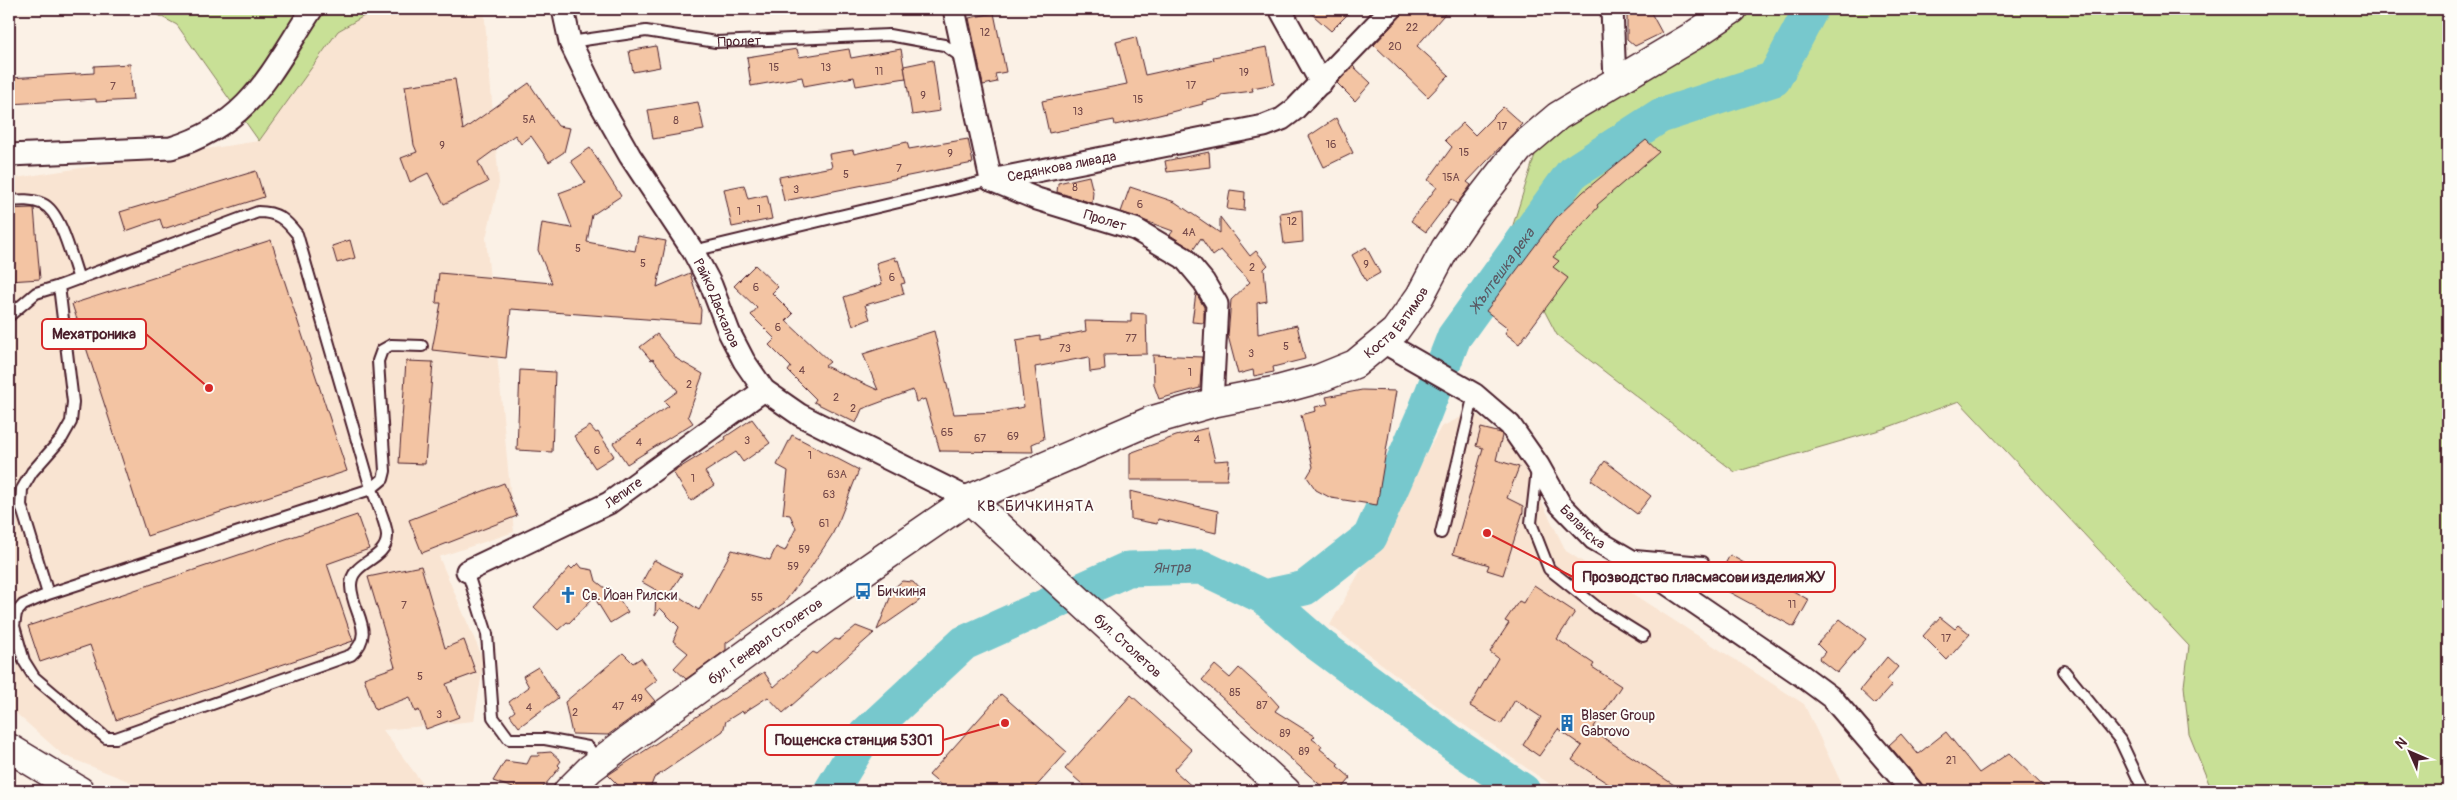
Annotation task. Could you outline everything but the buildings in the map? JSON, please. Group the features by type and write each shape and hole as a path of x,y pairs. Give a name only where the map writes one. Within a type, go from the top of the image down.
{"main road":[{"name":"Коста Евтимов","path":"969,500 1150,420 1212,403 1278,390 1318,379 1355,364 1395,331 1420,296 1445,248 1470,212 1519,149 1558,116 1691,37 1733,9"},
{"name":"бул. Столетов","path":"969,500 1286,791"},
{"name":"бул. Генерал Столетов","path":"568,791 598,762 796,618 969,500"},
{"path":"9,748 80,791"}],"street":[{"path":"9,155 172,148 196,141 224,125 253,98 312,9"},
{"name":"Райко Даскалов","path":"564,9 570,42 601,105 630,156 692,251 711,285 729,332 744,361 764,390 800,415 969,500"},
{"path":"954,9 991,180"},
{"path":"1280,9 1321,83"},
{"name":"Седянкова ливада","path":"991,180 1264,126 1288,115 1391,9"},
{"path":"1612,9 1615,81"},
{"name":"Пролет","path":"991,180 1037,199 1135,230 1184,258 1204,282 1217,304 1212,403"},
{"name":"Баланска","path":"1383,342 1468,391 1510,425 1538,465 1560,504 1594,540 1683,595 1832,698 1912,791"},
{"name":"Лепите","path":"468,570 609,503 764,390"}],"lane":[{"name":"Пролет","path":"570,42 646,30 716,42 889,35 944,46 966,60"},
{"name":"Седянкова ливада","path":"692,251 991,180"},
{"path":"9,201 28,200 44,204 55,213 79,279"},
{"path":"9,316 36,293 79,279 258,212 273,212 286,221 297,234 371,489 388,534 386,546 360,566 352,575 351,586 364,634 361,646 352,655 116,738 106,738 98,734 34,677 24,661 14,626 16,613 23,605 48,594 371,489 378,485 385,471 378,360 382,350 391,345 422,346"},
{"path":"48,594 21,506 22,489 32,472 62,438 71,422 73,402 58,286"},
{"path":"1441,533 1468,391"},
{"path":"1538,465 1531,522 1549,569 1598,608 1642,636"},
{"path":"1621,555 1703,562"},
{"path":"468,570 487,634 493,717 509,739 545,739 588,747 598,762"},
{"path":"2064,671 2120,740 2144,791"}],"shaded area":[{"path":"376,9 484,9 499,183 486,238 514,532 439,557 484,661 474,721 383,730 428,791 153,791 63,755 9,707 9,179 259,141 338,31"},
{"path":"1473,411 1517,452 1566,551 1804,704 1845,791 1560,791 1448,714 1330,625 1441,427"}],"green space":[{"path":"147,9 376,9 338,31 259,141 177,25"},
{"path":"1748,9 2448,9 2448,791 2212,791 2189,734 2184,686 2189,646 1959,401 1883,429 1735,472 1557,335 1508,241 1538,145"}],"waterway":[{"name":"Жълтешка река","path":"1264,597 1305,588 1370,537 1424,414 1454,337 1572,173 1660,116 1774,79 1811,9"},
{"name":"Янтра","path":"831,791 865,735 964,643 1128,569 1201,567 1264,597 1318,644 1455,745 1523,791"}],"place":[{"name":"Мехатроника","path":"209,388"},
{"name":"Прозводство пласмасови изделия ЖУ","path":"1487,533"},
{"name":"Бичкиня","path":"863,591"},
{"name":"Св. Йоан Рилски","path":"568,595"},
{"name":"Пощенска станция 5301","path":"1005,723"},
{"name":"Blaser Group Gabrovo","path":"1567,723"}],"district":[{"name":"КВ. БИЧКИНЯТА","path":"1036,506"}]}
